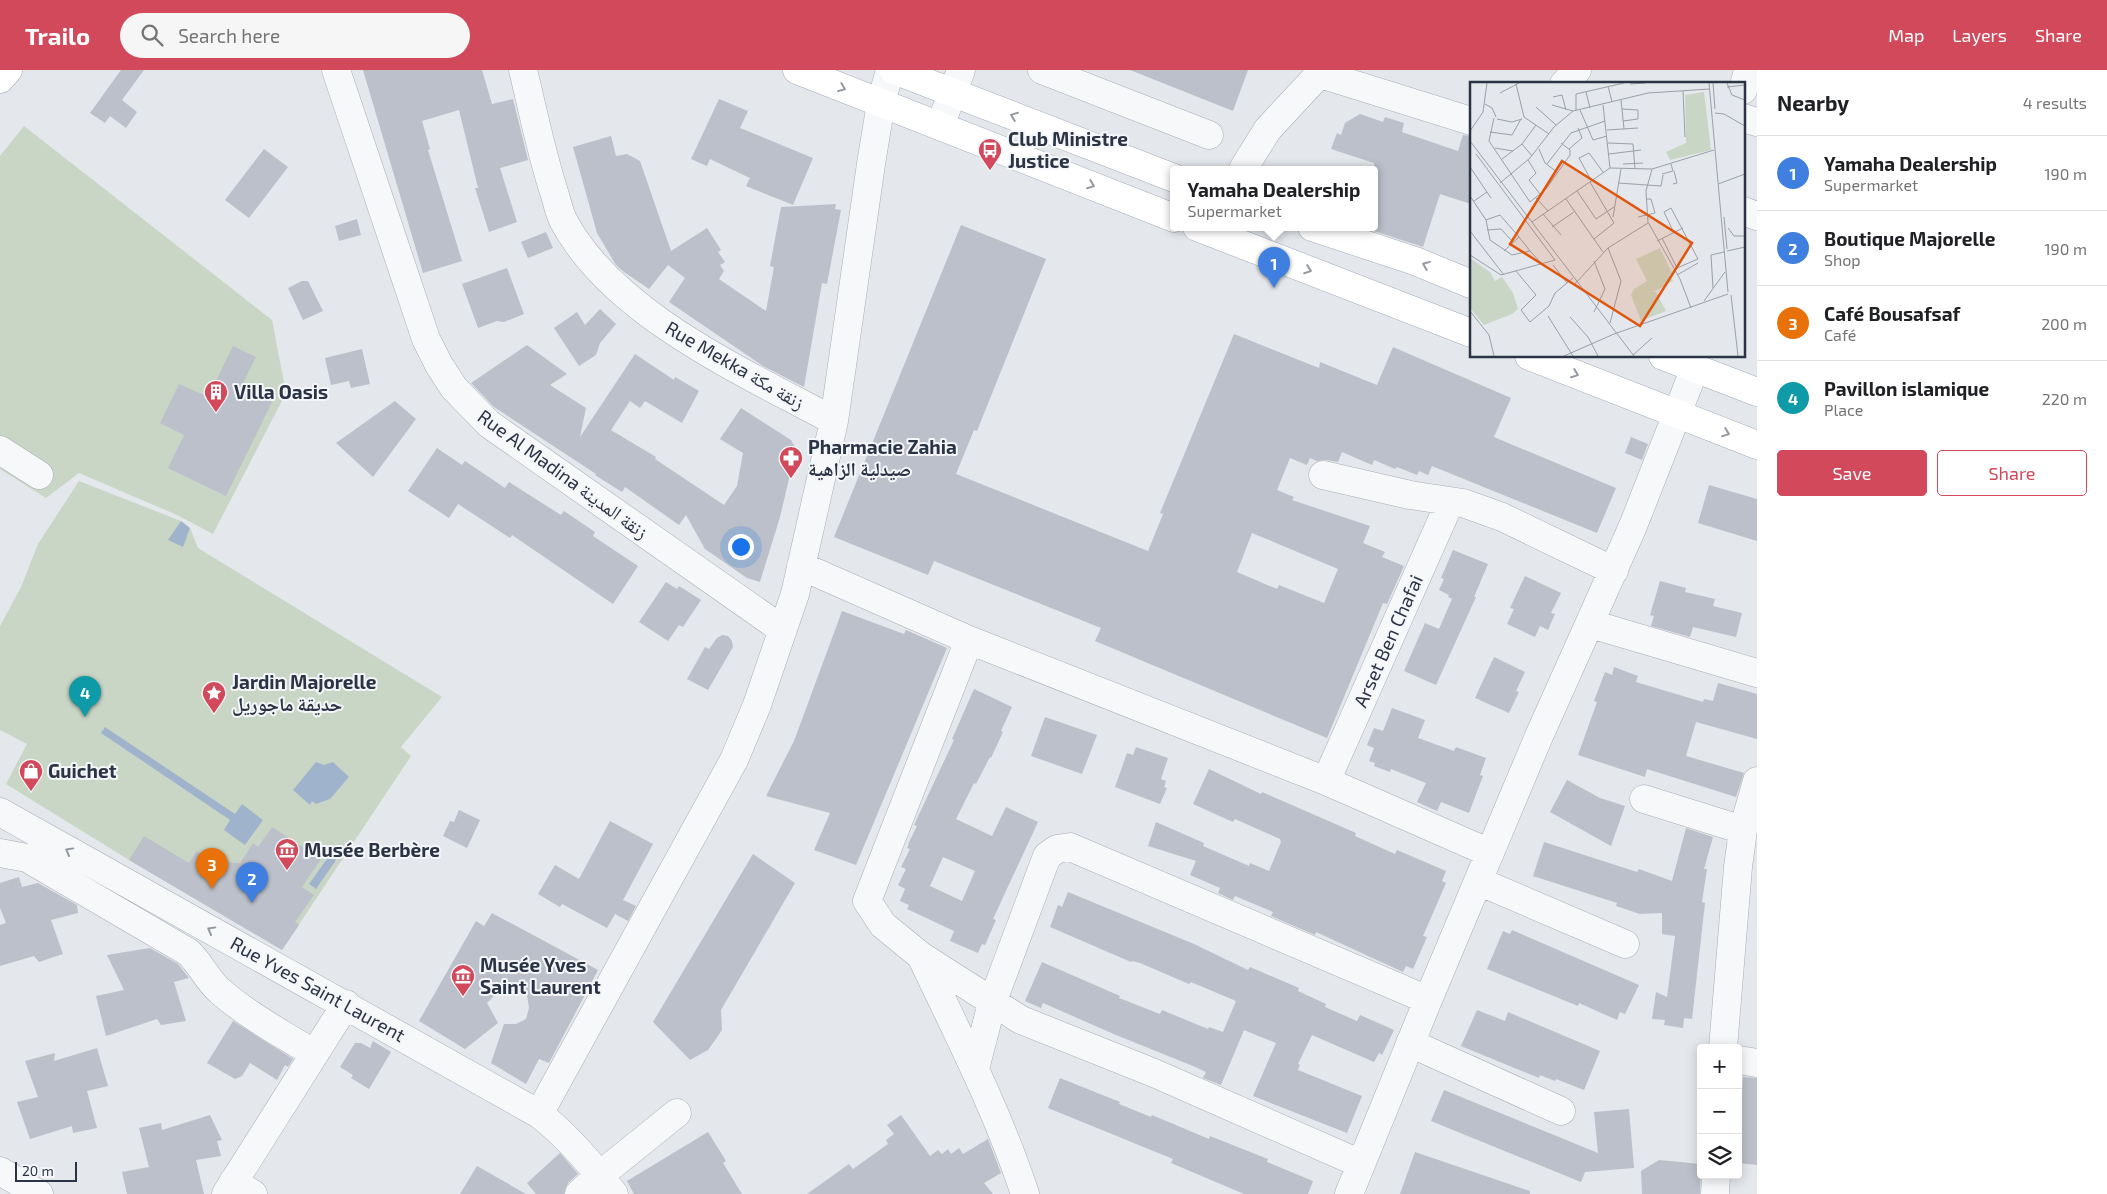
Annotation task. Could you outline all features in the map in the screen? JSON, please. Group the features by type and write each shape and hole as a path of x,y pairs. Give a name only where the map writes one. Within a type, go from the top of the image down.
{"main road":[{"path":"0,80 8,70"},
{"path":"796,70 1170,216"},
{"path":"892,70 957,81 1170,176"},
{"path":"1213,231 1470,333"},
{"path":"1324,231 1415,261 1470,284"},
{"path":"1534,358 1757,445"},
{"path":"1668,358 1757,392"}],"street":[{"name":"Rue Al Madina زنقة المدينة","path":"336,70 426,339 439,365 454,388 489,424 783,630"},
{"name":"Rue Mekka زنقة مكة","path":"523,70 548,175 563,220 590,260 614,286 688,341 834,421"},
{"path":"539,1114 734,760 757,705 783,630 795,594 834,421 881,103 892,70"},
{"path":"1042,70 1209,135"},
{"path":"1566,82 1576,70"},
{"path":"1744,86 1748,70"},
{"path":"1245,166 1268,129 1321,72 1470,121"},
{"path":"940,126 957,81"},
{"path":"1744,118 1757,122"},
{"path":"1744,211 1757,216"},
{"path":"969,640 867,901 883,925 921,956 1021,1020 1146,1070 1357,1185 1410,1043 1539,736 1614,571 1695,368"},
{"path":"0,450 39,475"},
{"path":"1322,475 1410,495 1462,503 1502,517 1614,571"},
{"name":"Arset Ben Chafai","path":"1326,781 1450,502"},
{"path":"801,566 969,640 1326,781 1490,853"},
{"path":"1591,624 1757,673"},
{"path":"1723,1044 1738,867 1743,830 1757,781"},
{"path":"1644,799 1743,830"},
{"name":"Rue Yves Saint Laurent","path":"0,812 346,1004 539,1114 554,1126 607,1184"},
{"path":"975,1069 992,1003 1047,856 1056,849 1070,847 1428,1000"},
{"path":"0,853 27,858 188,952 217,989 232,1002 314,1054"},
{"path":"1478,881 1626,944"},
{"path":"921,956 975,1069 1016,1166 1025,1194"},
{"path":"237,1190 314,1054 346,1004"},
{"path":"1410,1043 1561,1110"},
{"path":"1742,1061 1757,1063"},
{"path":"579,1194 607,1184 677,1113"},
{"path":"0,1171 39,1194"},
{"path":"1716,1179 1716,1194"}],"green space":[{"path":"24,126 272,320 286,393 213,534 177,515 79,473 46,498 0,469 0,156"},
{"name":"Jardin Majorelle حديقة ماجوريل","path":"79,481 181,521 190,528 198,548 442,697 401,747 411,756 282,950 129,860 6,784 27,744 0,730 0,626 21,587 38,544"}],"water":[{"path":"181,521 190,528 183,547 168,540"},
{"path":"105,727 235,814 242,804 263,820 245,845 224,830 230,820 101,733"},
{"path":"316,762 324,765 333,762 349,777 330,799 316,804 312,801 310,805 293,790"},
{"path":"329,856 336,860 316,889 309,884"}],"building":[{"path":"121,70 144,70 122,100 137,112 126,128 110,116 105,123 90,113"},
{"path":"363,70 482,70 492,104 513,99 528,160 500,168 517,222 489,232 475,188 478,188 459,110 422,121 430,149 428,150 462,261 423,273"},
{"path":"1130,70 1248,70 1233,111"},
{"path":"719,99 748,111 740,128 813,158 793,205 746,186 750,178 710,159 707,166 691,159"},
{"path":"1360,114 1383,122 1385,117 1404,123 1402,132 1458,151 1463,135 1470,136 1470,204 1440,194 1423,247 1374,231 1378,231 1378,166 1331,149 1337,133 1341,135 1345,123"},
{"path":"611,136 616,156 627,154 640,161 671,251 707,228 721,250 718,252 725,262 720,265 724,271 719,279 766,311 774,267 770,266 781,207 836,204 835,209 841,210 827,284 822,283 804,387 763,366 669,302 685,278 668,265 649,289 616,265 597,233 573,147"},
{"path":"264,149 288,167 249,218 225,200"},
{"path":"357,219 361,235 339,241 335,226"},
{"path":"961,225 1046,259 977,431 974,430 956,474 1148,551 1163,514 1160,513 1234,334 1319,368 1320,362 1377,385 1393,347 1511,398 1494,437 1616,488 1597,533 1432,466 1428,475 1419,471 1417,475 1397,467 1395,469 1374,460 1372,465 1342,452 1338,462 1317,461 1310,458 1307,465 1290,458 1277,490 1294,497 1292,500 1370,526 1363,543 1385,552 1382,557 1404,566 1387,604 1383,603 1327,738 1095,641 1101,628 934,561 928,575 834,537","holes":["1252,533 1338,569 1324,603 1279,585 1277,589 1237,572"]},
{"path":"546,232 553,248 528,258 521,242"},
{"path":"507,268 524,314 504,322 497,321 478,328 462,284"},
{"path":"302,281 308,281 323,311 303,320 288,288"},
{"path":"600,309 616,324 600,343 596,355 579,366 554,328 577,312 585,325"},
{"path":"527,345 567,374 550,385 586,408 580,437 635,354 674,380 675,377 699,391 682,423 645,401 640,408 630,401 611,430 656,457 655,459 724,505 737,486 743,453 720,439 741,408 791,440 796,449 780,517 760,582 747,578 705,549 686,515 679,525 625,487 622,492 494,407 471,383"},
{"name":"Villa Oasis","path":"233,346 256,357 241,387 272,402 226,496 168,468 184,435 160,423 179,384 208,397"},
{"path":"362,349 370,384 351,388 349,381 331,385 325,358"},
{"path":"395,401 416,419 373,477 336,443"},
{"path":"1631,437 1648,444 1642,460 1625,453"},
{"path":"437,448 462,465 465,461 505,488 509,482 561,515 564,511 595,532 593,536 638,566 613,604 512,535 510,538 458,504 449,518 408,491"},
{"path":"1709,485 1757,499 1757,541 1698,523"},
{"path":"1453,550 1488,564 1474,597 1476,597 1436,685 1404,671 1425,623 1439,629 1452,599 1448,597 1449,595 1439,590 1444,579 1441,578"},
{"path":"1525,576 1561,593 1551,613 1555,614 1548,630 1540,626 1535,637 1507,624 1514,609 1510,608"},
{"path":"1660,581 1686,588 1685,592 1715,599 1713,606 1742,613 1736,637 1693,627 1690,637 1651,626 1654,616 1650,615"},
{"path":"666,582 677,589 679,586 701,600 683,627 679,625 668,641 639,622"},
{"path":"842,611 904,634 906,630 947,648 856,865 814,850 830,813 766,796 794,741"},
{"path":"722,635 728,636 732,641 733,647 708,690 687,679 705,647 709,649 717,638"},
{"path":"1494,657 1525,672 1516,691 1519,692 1509,713 1475,698"},
{"path":"1614,667 1638,676 1636,682 1703,702 1704,699 1713,701 1718,683 1757,694 1757,739 1696,722 1686,756 1744,773 1736,797 1647,769 1645,777 1578,755 1597,702 1594,701 1605,672 1612,675"},
{"path":"974,689 1012,707 991,758 976,784 974,783 956,819 992,836 1006,807 1038,822 993,919 996,920 985,945 982,944 978,953 950,941 954,931 907,909 909,905 900,901 905,889 898,885 906,869 901,867 910,849 907,848 908,844 917,826 914,825 954,740 952,739","holes":["943,857 975,871 962,901 930,886"]},
{"path":"1392,708 1425,720 1418,738 1454,751 1456,747 1486,758 1480,775 1483,776 1469,813 1441,802 1437,811 1417,802 1426,783 1391,769 1390,772 1374,766 1375,763 1369,761 1374,748 1367,745 1374,728 1383,731"},
{"path":"1045,717 1097,735 1082,774 1031,756"},
{"path":"1136,747 1168,758 1161,779 1166,781 1164,787 1167,788 1160,804 1115,787 1127,753 1133,755"},
{"path":"1209,769 1261,794 1262,792 1356,833 1355,836 1395,854 1397,850 1446,871 1442,881 1446,883 1423,936 1427,937 1413,969 1406,966 1403,972 1316,932 1315,935 1271,916 1273,912 1235,896 1233,900 1218,893 1220,888 1190,875 1196,861 1148,846 1156,822 1204,843 1203,846 1249,866 1250,863 1269,871 1281,842 1280,839 1235,819 1233,822 1193,804"},
{"path":"1567,780 1600,798 1625,806 1611,846 1550,812"},
{"path":"459,810 480,820 467,848 443,836 450,821 454,822"},
{"path":"610,821 653,844 623,900 636,906 628,921 615,914 607,928 562,904 560,907 538,894 555,865 579,879"},
{"path":"272,827 321,859 302,887 314,895 295,922 299,925 282,950 129,860 144,836 189,863 197,851 210,861 240,863 253,843 258,847"},
{"path":"1686,828 1713,837 1704,869 1707,869 1702,902 1705,903 1692,1019 1684,1018 1683,1028 1664,1025 1665,1020 1652,1019 1656,992 1667,997 1675,936 1662,934 1662,913 1640,914 1616,906 1617,903 1533,876 1544,842 1637,872 1639,869 1672,881"},
{"path":"753,854 795,883 721,1010 722,1030 708,1050 690,1060 653,1022"},
{"path":"19,877 22,887 38,883 77,905 78,913 51,920 63,954 39,962 34,956 0,966 0,925 6,923 0,908 0,883"},
{"path":"1068,892 1194,944 1248,970 1250,967 1299,988 1298,991 1326,1004 1325,1007 1357,1021 1360,1015 1394,1030 1382,1055 1379,1053 1374,1062 1312,1035 1298,1064 1300,1065 1298,1070 1362,1096 1347,1133 1253,1096 1276,1043 1244,1030 1221,1085 1203,1078 1206,1072 1193,1066 1043,1003 1041,1008 1025,1001 1042,962 1120,996 1119,998 1160,1014 1162,1010 1208,1029 1209,1027 1223,1032 1236,1001 1140,963 1131,962 1050,927 1058,905 1062,907"},
{"name":"Musée Yves Saint Laurent","path":"492,913 598,970 549,1063 539,1059 526,1084 491,1063 504,1024 516,1024 526,1019 529,1008 527,995 515,986 501,989 487,1003 498,1023 465,1049 419,1021 476,921 484,926"},
{"path":"1512,930 1639,985 1625,1014 1620,1012 1617,1020 1579,1003 1578,1006 1487,969 1503,931 1510,934"},
{"path":"150,948 178,964 189,978 174,982 186,1021 161,1025 157,1019 106,1036 96,996 124,990 107,955"},
{"path":"1477,1010 1505,1021 1508,1012 1600,1051 1584,1090 1556,1079 1555,1081 1540,1075 1539,1078 1461,1046"},
{"path":"233,1021 293,1059 288,1067 285,1065 277,1080 250,1063 242,1076 235,1079 207,1063"},
{"path":"373,1041 391,1052 369,1089 351,1078 353,1075 340,1067 355,1043 361,1043 370,1048"},
{"path":"97,1048 108,1086 87,1091 97,1128 73,1133 72,1126 30,1139 17,1102 38,1097 25,1061 55,1053 54,1061"},
{"path":"1743,1077 1757,1078 1757,1165 1742,1163"},
{"path":"1060,1078 1120,1102 1119,1104 1151,1117 1152,1115 1209,1139 1210,1136 1268,1159 1267,1162 1313,1181 1308,1194 1244,1194 1171,1163 1173,1159 1048,1108"},
{"path":"1444,1090 1598,1153 1594,1112 1629,1109 1634,1168 1585,1172 1581,1182 1431,1121"},
{"path":"210,1115 222,1140 217,1141 221,1156 196,1160 204,1194 127,1194 122,1172 149,1167 139,1128 161,1123 162,1130"},
{"path":"901,1115 930,1156 938,1150 942,1154 948,1149 951,1154 959,1148 963,1154 988,1139 1001,1173 984,1183 993,1194 807,1194 849,1164 853,1169 888,1144 886,1140 894,1134 887,1125"},
{"path":"708,1132 726,1161 723,1163 742,1194 634,1194 627,1181"},
{"path":"1415,1152 1530,1191 1530,1194 1400,1194"},
{"path":"560,1153 578,1174 568,1183 564,1194 536,1194 527,1183"},
{"path":"1659,1160 1697,1164 1697,1179 1700,1179 1700,1194 1642,1194 1641,1171"},
{"path":"477,1166 526,1194 460,1194"}],"place":[{"name":"Club Ministre Justice","path":"990,171"},
{"name":"Yamaha Dealership","path":"1274,288"},
{"name":"Villa Oasis","path":"216,413"},
{"name":"Pharmacie Zahia صيدلية الزاهية","path":"791,479"},
{"name":"Jardin Majorelle حديقة ماجوريل","path":"214,714"},
{"name":"Pavillon islamique","path":"85,717"},
{"name":"Guichet","path":"31,792"},
{"name":"Musée Berbère","path":"287,871"},
{"name":"Café Bousafsaf","path":"212,889"},
{"name":"Boutique Majorelle","path":"252,903"},
{"name":"Musée Yves Saint Laurent","path":"463,997"}]}
